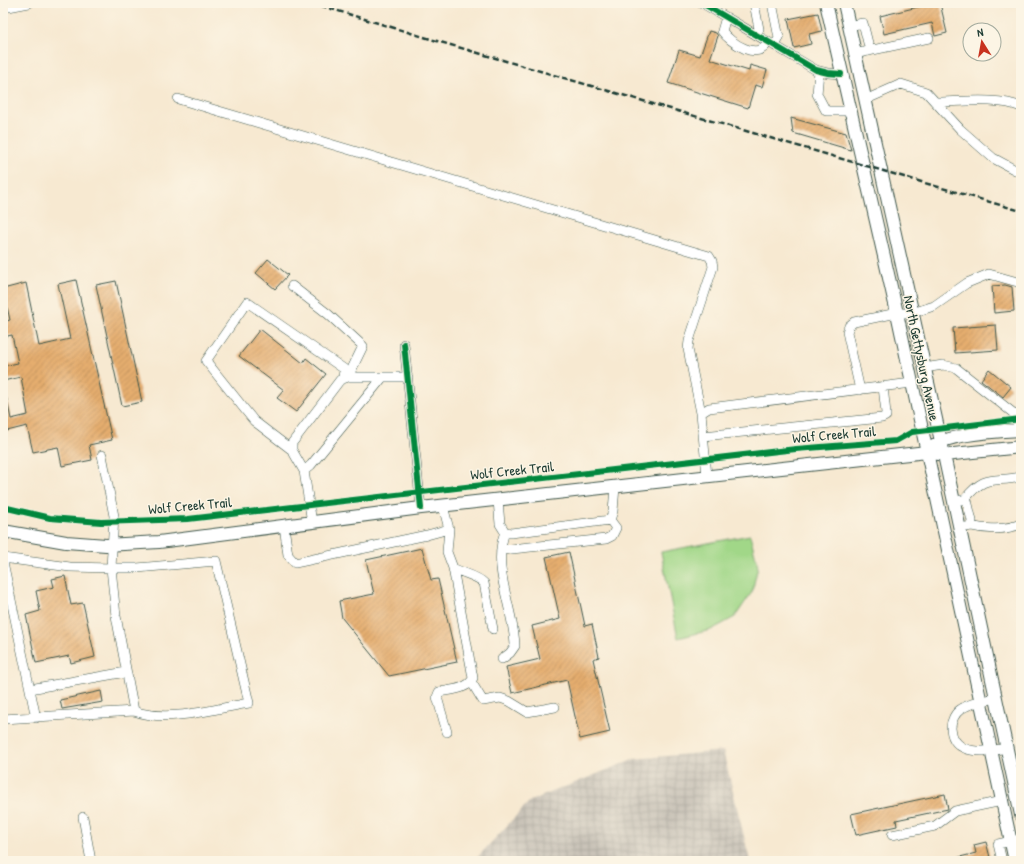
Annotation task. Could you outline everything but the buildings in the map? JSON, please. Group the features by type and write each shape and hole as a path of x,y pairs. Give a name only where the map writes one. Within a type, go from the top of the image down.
{"main road":[{"name":"North Gettysburg Avenue","path":"826,3 841,74 897,313 1002,801 1016,840 1015,861"},
{"name":"North Gettysburg Avenue","path":"844,3 940,441 960,500 996,698 1021,815"},
{"path":"927,452 940,441 1020,430"},
{"path":"3,531 66,542 112,545 159,542 421,508 707,476 927,452 944,455 1021,447"}],"street":[{"path":"3,8 29,3"},
{"path":"702,3 819,71 841,74"},
{"path":"754,3 759,29 756,35"},
{"path":"726,17 722,31 728,40 753,51 759,51 779,38 772,3"},
{"path":"848,26 864,23 870,51"},
{"path":"854,54 929,38"},
{"path":"819,71 817,94 826,111 850,111"},
{"path":"865,100 901,84 926,92 960,130 993,158 1021,173"},
{"path":"178,99 709,256 713,267 689,341 688,349 702,414 707,476"},
{"path":"934,102 996,101 1013,103 1021,107"},
{"path":"860,390 847,332 849,326 854,322 897,313 912,313 934,306 967,282 989,274 1021,283"},
{"path":"292,286 328,314 362,346 345,378"},
{"path":"312,523 304,471 292,450 254,421 206,361 247,302 344,368 345,378"},
{"path":"404,344 421,508"},
{"path":"924,368 943,365 956,368 1017,416 1020,430"},
{"path":"304,471 311,465 383,377"},
{"path":"292,450 292,443 340,380 345,378 408,377"},
{"path":"702,414 709,408 912,383"},
{"path":"703,436 882,418 886,416 883,387"},
{"path":"102,455 114,516 111,568 116,616 134,711"},
{"path":"960,500 980,483 987,480 1021,477"},
{"path":"610,520 614,511 615,487"},
{"path":"498,500 500,524 505,532 510,533 610,520"},
{"path":"444,506 449,528 447,552 453,568 473,678 472,682 483,700 500,698 509,701 527,712 555,707"},
{"path":"502,550 606,538 612,536 616,528 610,520"},
{"path":"965,527 996,528 1014,527 1021,524"},
{"path":"284,526 288,555 295,563 427,536 449,528"},
{"path":"502,659 510,653 515,646 501,560 502,539 505,532"},
{"path":"3,558 70,567 111,568 137,568 216,561 248,702 166,716 152,716 134,711 3,719"},
{"path":"3,562 36,718"},
{"path":"453,568 465,574 480,578 484,583 493,629"},
{"path":"30,689 126,672"},
{"path":"447,732 437,697 439,692 467,686 472,682"},
{"path":"996,698 981,701 959,710 951,724 951,731 957,743 964,748 978,752 1007,748"},
{"path":"892,835 935,826 955,811 1002,801"},
{"path":"83,817 91,861"},
{"path":"1002,861 998,844 1016,840"}],"shaded area":[{"path":"723,751 750,861 474,861 530,801 634,759"}],"green space":[{"path":"750,535 758,566 752,592 735,617 711,630 678,638 661,552"}],"railway":[{"path":"312,3 437,41 1021,211"}],"cycle path":[{"path":"702,3 816,70 841,74"},
{"path":"404,344 421,508"},
{"name":"Wolf Creek Trail","path":"3,507 50,518 101,522 188,519 796,449 896,441 912,432 1021,419"}]}
